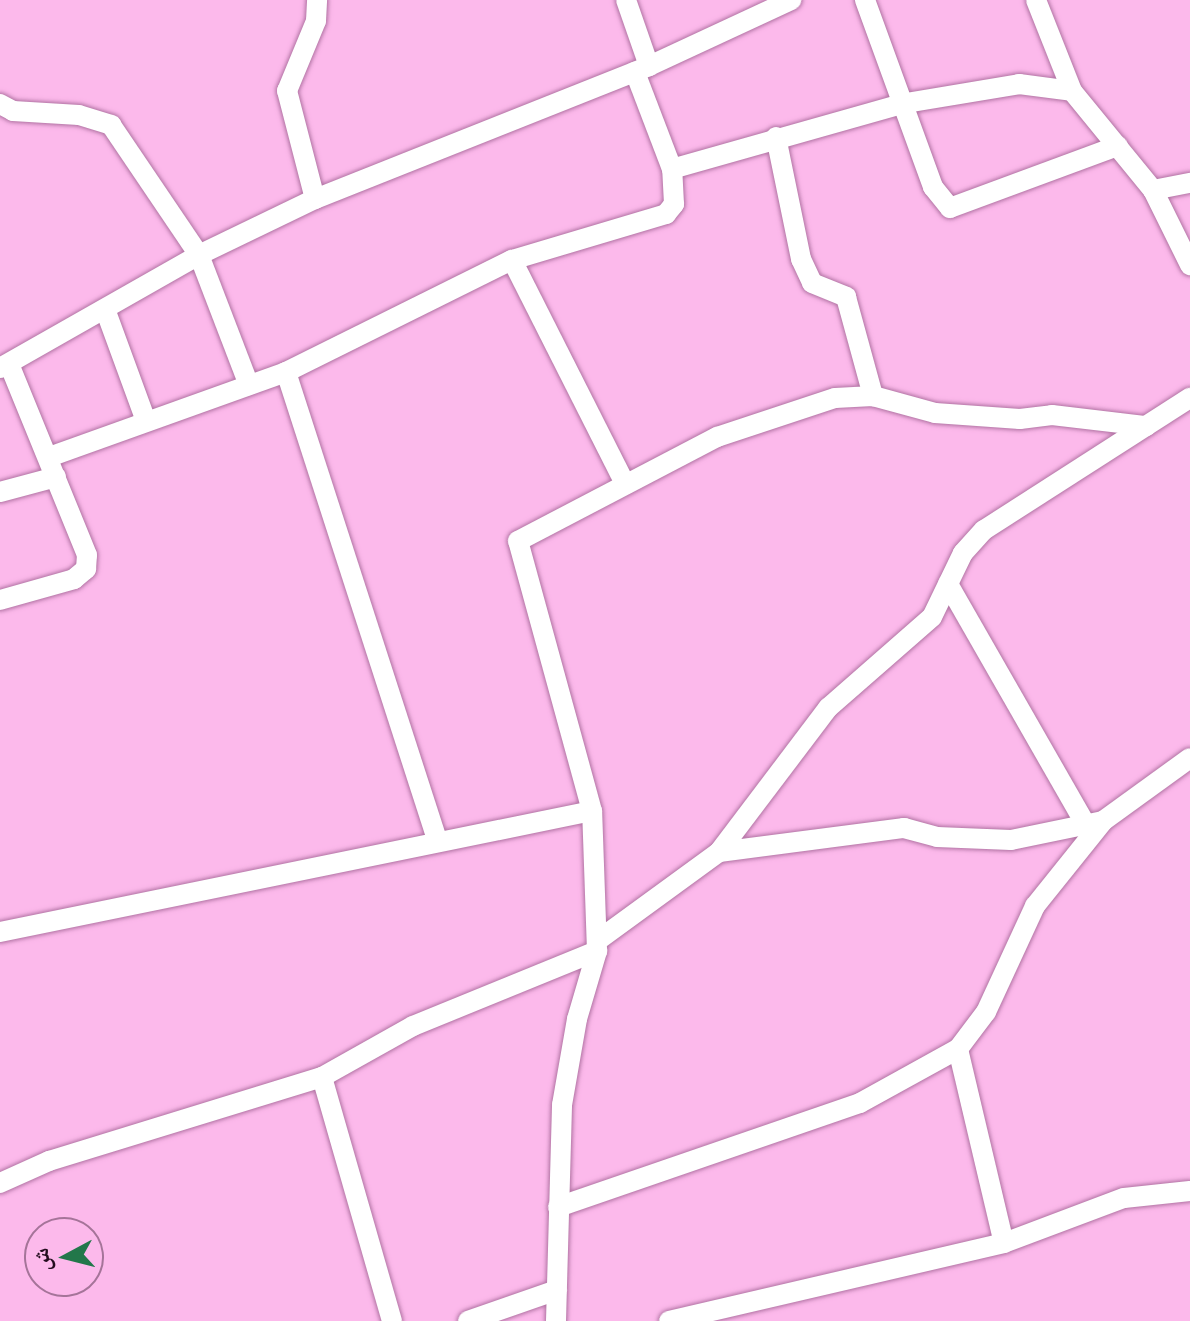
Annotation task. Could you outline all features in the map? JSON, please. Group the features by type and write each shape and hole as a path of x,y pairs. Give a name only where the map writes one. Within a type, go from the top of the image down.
{"street":[{"path":"315,199 287,91 316,21 317,0"},
{"path":"49,457 286,372 512,260 666,214 674,204 672,169 642,69 626,0"},
{"path":"0,600 74,579 86,569 87,555 49,457 5,366 199,255 315,199 642,69 791,0"},
{"path":"865,0 906,103 933,187 950,208 964,207 1118,146"},
{"path":"1036,0 1072,91 1153,190 1190,265"},
{"path":"672,169 776,137 906,103 1019,84 1072,91"},
{"path":"0,104 13,111 79,115 111,125 199,255 249,385"},
{"path":"776,137 804,268 812,283 846,297 873,396"},
{"path":"1153,190 1190,183"},
{"path":"512,260 625,484"},
{"path":"105,309 146,421"},
{"path":"286,372 437,839"},
{"path":"556,1321 562,1105 577,1019 597,946 592,811 518,541 717,437 804,406 873,396 935,413 1020,419 1052,415 1146,426"},
{"path":"0,1183 49,1161 322,1077 413,1026 597,946 719,852 828,708 932,617 963,553 984,530 1190,398"},
{"path":"0,492 56,477"},
{"path":"948,584 1094,823"},
{"path":"558,1207 860,1103 958,1049 986,1012 1035,906 1094,823 1190,758"},
{"path":"0,932 437,839 592,811"},
{"path":"719,852 904,828 937,837 1011,840 1094,823"},
{"path":"958,1049 1004,1243"},
{"path":"322,1077 392,1321"},
{"path":"669,1321 1004,1243 1124,1198 1190,1191"},
{"path":"468,1321 557,1290"}]}
